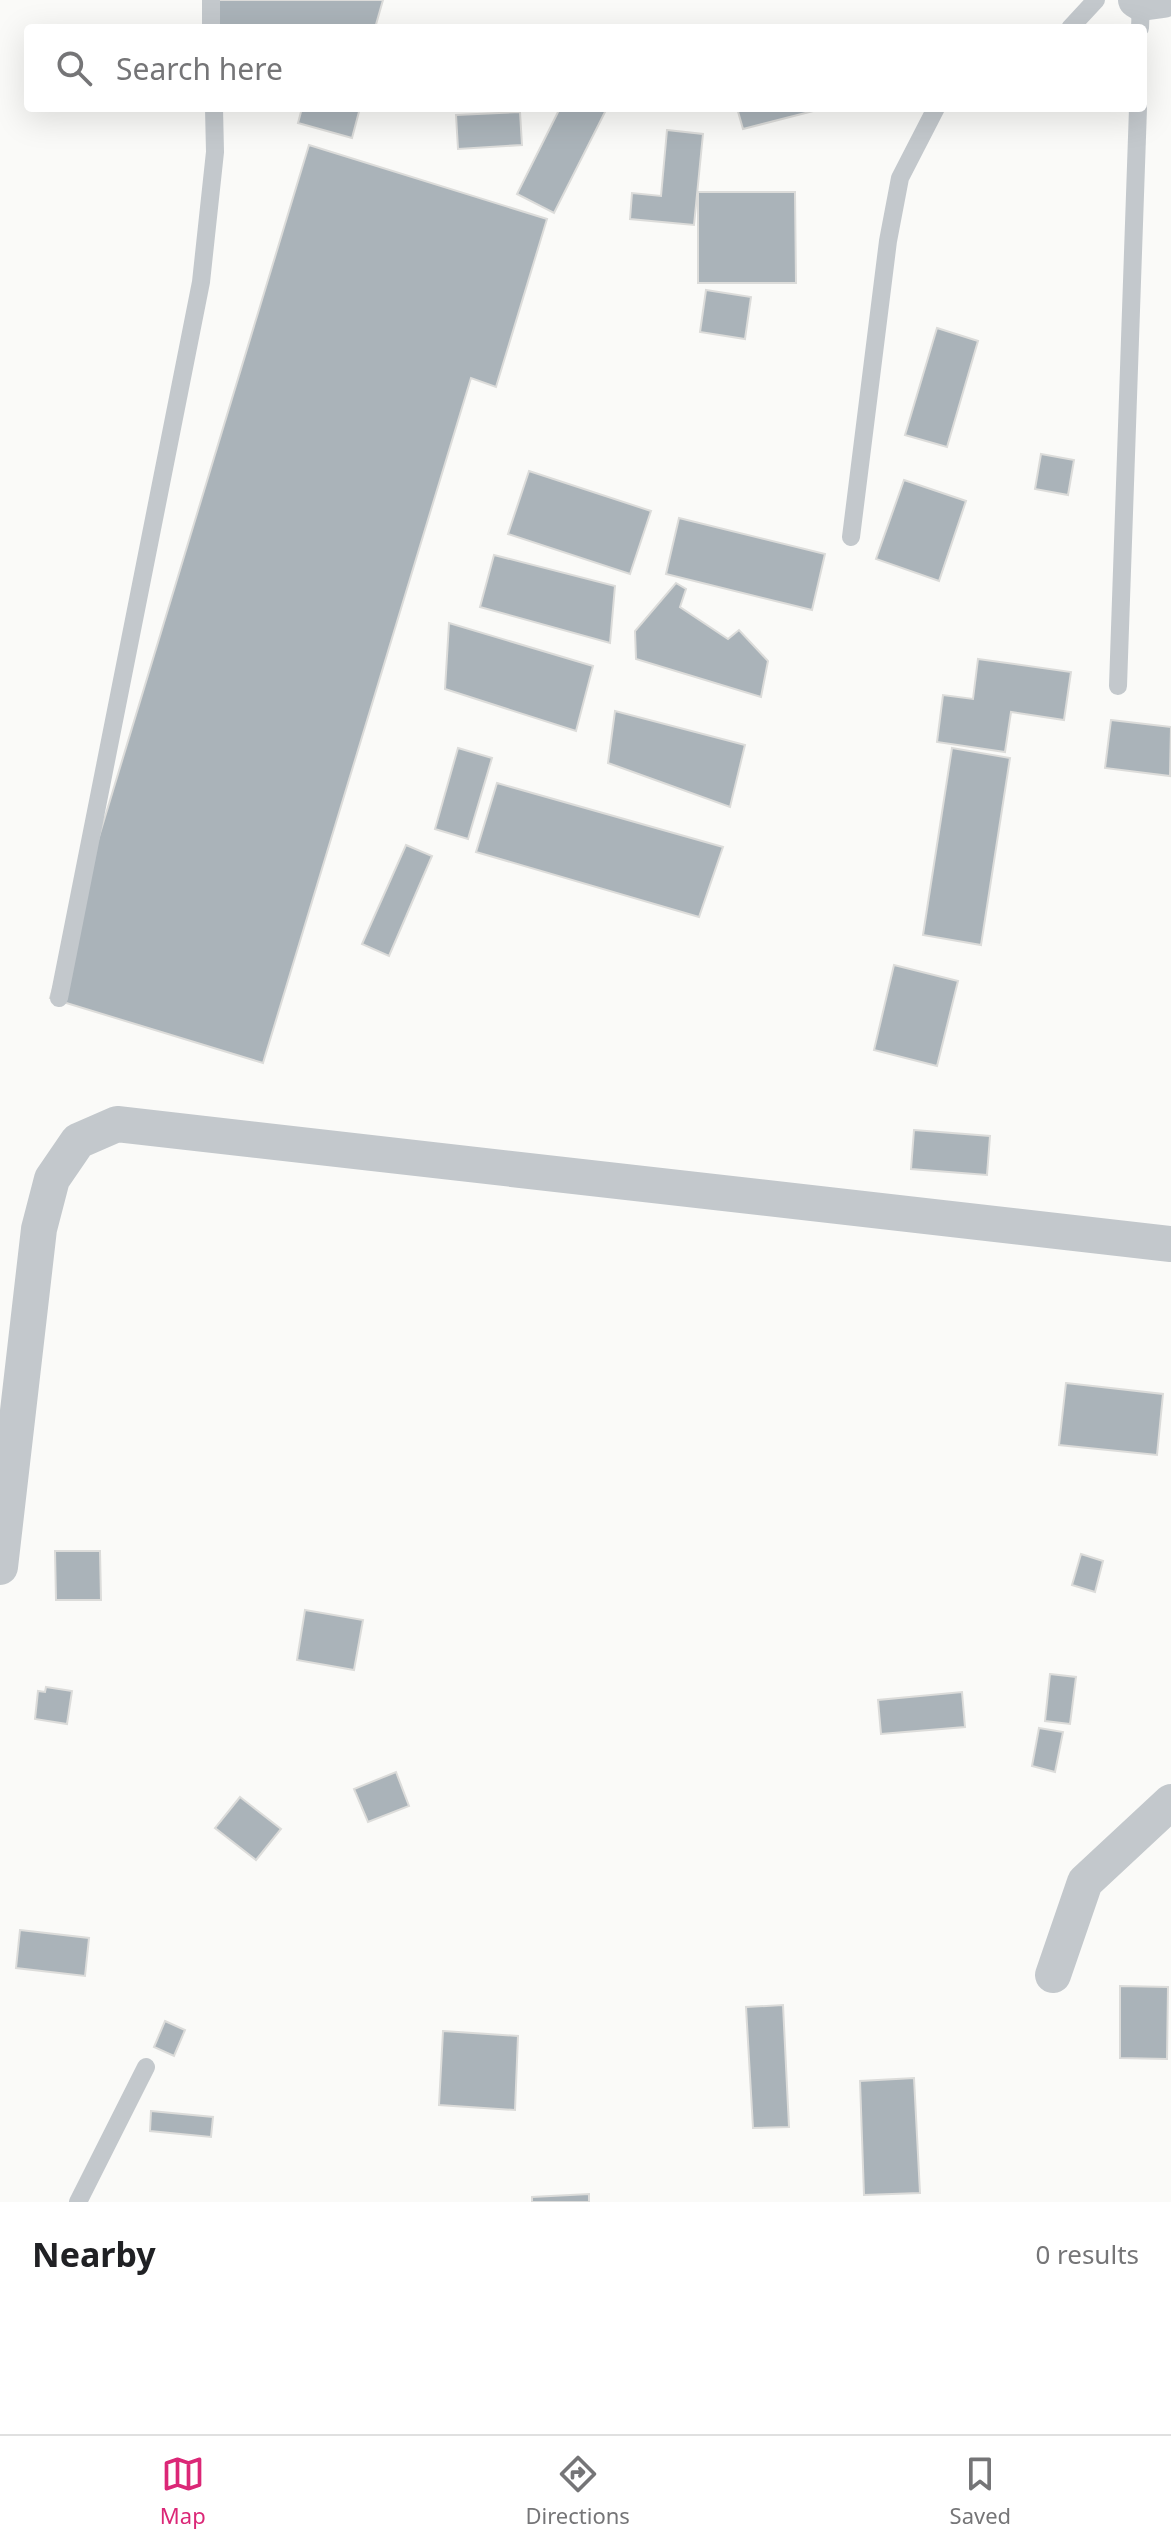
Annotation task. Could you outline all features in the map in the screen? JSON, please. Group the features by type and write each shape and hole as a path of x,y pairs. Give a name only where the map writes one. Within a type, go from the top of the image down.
{"street":[{"path":"0,1567 39,1229 52,1179 78,1141 117,1124 1171,1244"},
{"path":"1053,1975 1085,1882 1171,1802"}],"lane":[{"path":"211,0 211,24"},
{"path":"1074,24 1096,0"},
{"path":"59,998 201,282 215,152 214,112"},
{"path":"851,537 888,241 900,178 934,112"},
{"path":"1118,686 1138,112"},
{"path":"78,2202 146,2067"}],"building":[{"path":"219,0 383,0 376,24 216,24"},
{"path":"301,112 359,112 352,138 298,123"},
{"path":"520,112 522,145 458,149 456,115"},
{"path":"558,112 605,112 554,213 517,194"},
{"path":"738,112 809,112 743,129"},
{"path":"667,130 703,134 694,225 630,219 632,193 661,196"},
{"path":"309,145 547,219 496,387 471,378 263,1063 50,998"},
{"path":"698,192 795,192 796,283 698,283"},
{"path":"706,290 751,297 745,339 700,332"},
{"path":"937,328 978,341 947,447 905,435"},
{"path":"1041,454 1074,460 1068,495 1035,489"},
{"path":"529,471 651,511 630,574 508,534"},
{"path":"904,480 966,501 939,581 876,559"},
{"path":"679,518 825,554 812,610 666,574"},
{"path":"494,555 615,586 610,643 480,607"},
{"path":"676,583 686,589 680,607 728,639 739,630 768,661 761,697 636,659 635,631"},
{"path":"449,623 593,666 576,731 445,689"},
{"path":"978,659 1071,672 1064,720 1011,712 1005,752 937,742 943,695 973,699"},
{"path":"615,711 745,745 730,807 608,763"},
{"path":"1111,720 1171,727 1170,776 1105,768"},
{"path":"458,748 492,758 468,839 435,829"},
{"path":"952,748 1010,758 981,945 923,935"},
{"path":"497,783 723,847 699,917 476,852"},
{"path":"406,845 432,856 389,956 362,944"},
{"path":"894,965 958,981 937,1066 874,1050"},
{"path":"914,1130 990,1136 987,1175 911,1169"},
{"path":"1066,1383 1163,1394 1157,1455 1059,1445"},
{"path":"55,1551 100,1551 101,1600 56,1600"},
{"path":"1081,1554 1103,1561 1095,1592 1072,1585"},
{"path":"305,1610 363,1620 354,1670 297,1660"},
{"path":"1050,1674 1076,1677 1070,1724 1045,1721"},
{"path":"46,1687 72,1691 67,1724 35,1719 38,1691 45,1692"},
{"path":"962,1692 965,1727 881,1734 878,1700"},
{"path":"1039,1728 1063,1732 1055,1772 1032,1766"},
{"path":"396,1772 409,1806 368,1822 354,1789"},
{"path":"240,1797 281,1829 256,1860 215,1828"},
{"path":"20,1930 89,1938 85,1976 16,1968"},
{"path":"1120,1986 1168,1987 1167,2059 1120,2058"},
{"path":"783,2005 789,2127 753,2128 746,2007"},
{"path":"165,2021 185,2030 174,2056 154,2047"},
{"path":"443,2031 518,2036 515,2110 439,2105"},
{"path":"914,2078 920,2193 864,2195 860,2081"},
{"path":"151,2111 213,2117 211,2137 150,2131"},
{"path":"589,2194 589,2202 532,2202 532,2197"}]}
